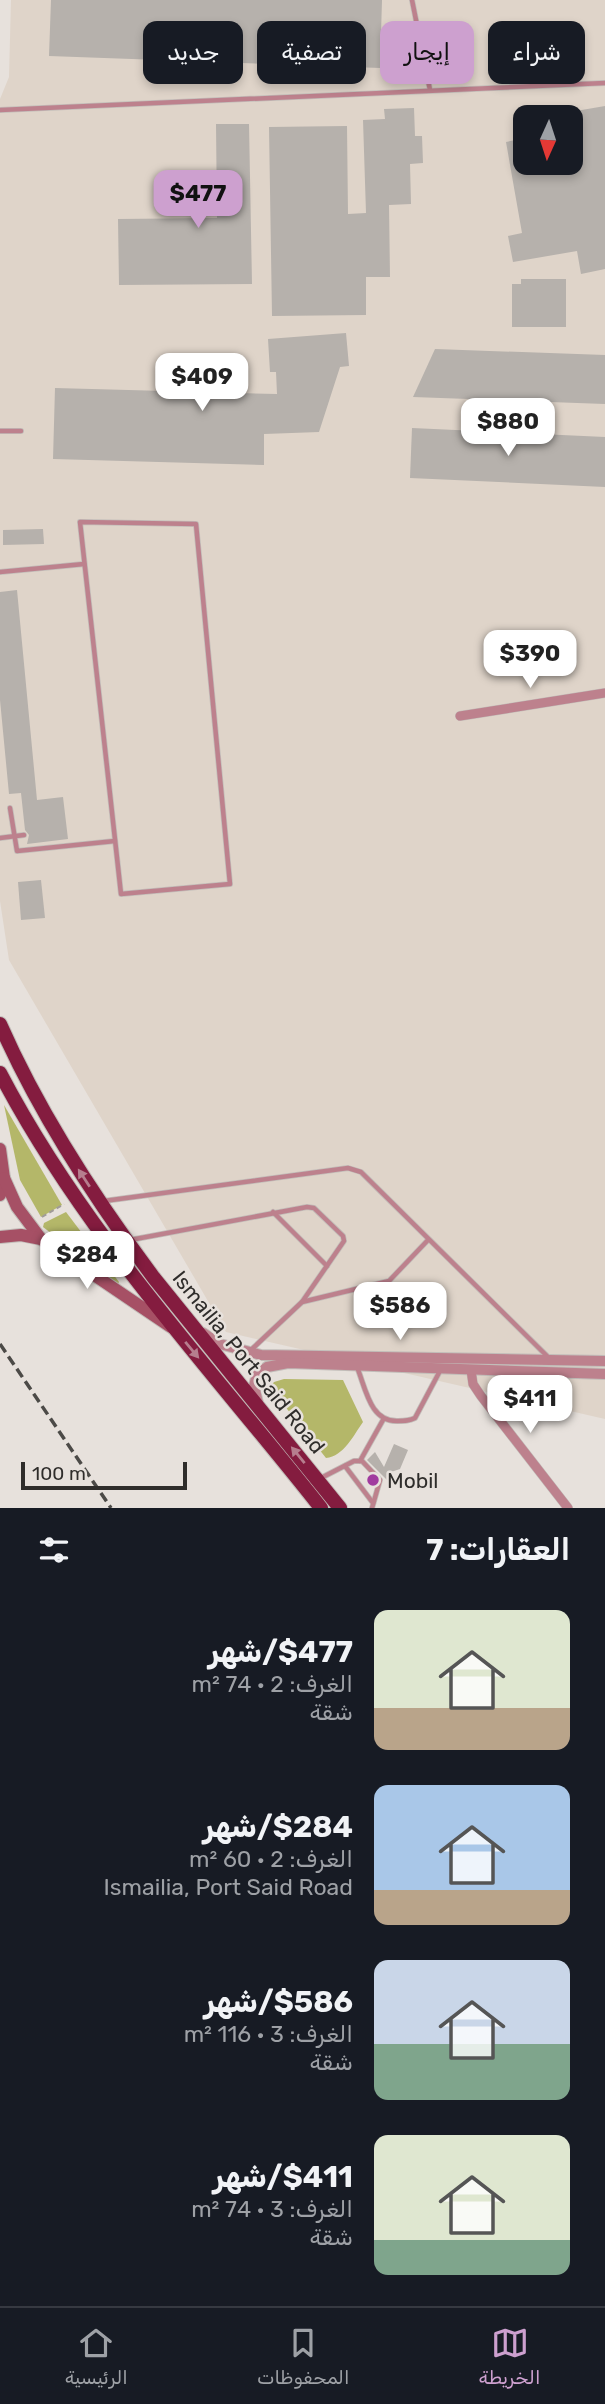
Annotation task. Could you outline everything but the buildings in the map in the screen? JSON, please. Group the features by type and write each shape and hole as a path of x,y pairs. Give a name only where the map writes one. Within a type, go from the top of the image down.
{"highway":[{"name":"Ismailia, Port Said Road","path":"0,1024 50,1121 126,1241 340,1508"},
{"name":"Ismailia, Port Said Road","path":"0,1073 42,1148 134,1278 321,1508"}],"main road":[{"path":"0,1149 4,1178 17,1207 41,1239 176,1330"},
{"path":"0,1195 4,1178"},
{"path":"0,1237 21,1235 41,1239"}],"street":[{"path":"460,716 605,693"},
{"path":"191,1324 220,1344 249,1352 471,1370 605,1374"},
{"path":"258,1406 254,1379 267,1367 288,1363 605,1361"},
{"path":"471,1370 473,1384 481,1396 568,1508"}],"lane":[{"path":"412,0 430,90"},
{"path":"0,110 605,83"},
{"path":"0,431 21,432"},
{"path":"80,522 196,524 230,884 121,894 115,841 80,522"},
{"path":"0,572 84,564"},
{"path":"10,808 17,851 115,841"},
{"path":"0,838 24,835"},
{"path":"99,1201 348,1168 361,1172 551,1360"},
{"path":"126,1241 307,1207 314,1208 343,1236 344,1241 302,1302 249,1352"},
{"path":"273,1213 327,1266"},
{"path":"302,1302 388,1281 428,1240"},
{"path":"357,1362 375,1412 383,1420 410,1421 415,1418 441,1368"},
{"path":"318,1479 360,1461 383,1420"},
{"path":"360,1461 380,1480 373,1506"},
{"path":"345,1466 373,1506"}],"path":[{"path":"29,1225 75,1198"}],"shaded area":[{"path":"11,0 605,0 605,1419 226,1332 9,960 0,901 0,99 9,77"}],"green space":[{"path":"4,1105 62,1205 41,1217 20,1180"},
{"path":"66,1212 118,1284 43,1227 44,1223"},
{"path":"284,1379 343,1380 363,1422 338,1454 326,1458 272,1390 274,1382"}],"railway":[{"path":"0,1344 111,1508"}],"place":[{"name":"Mobil","path":"373,1480"}]}
